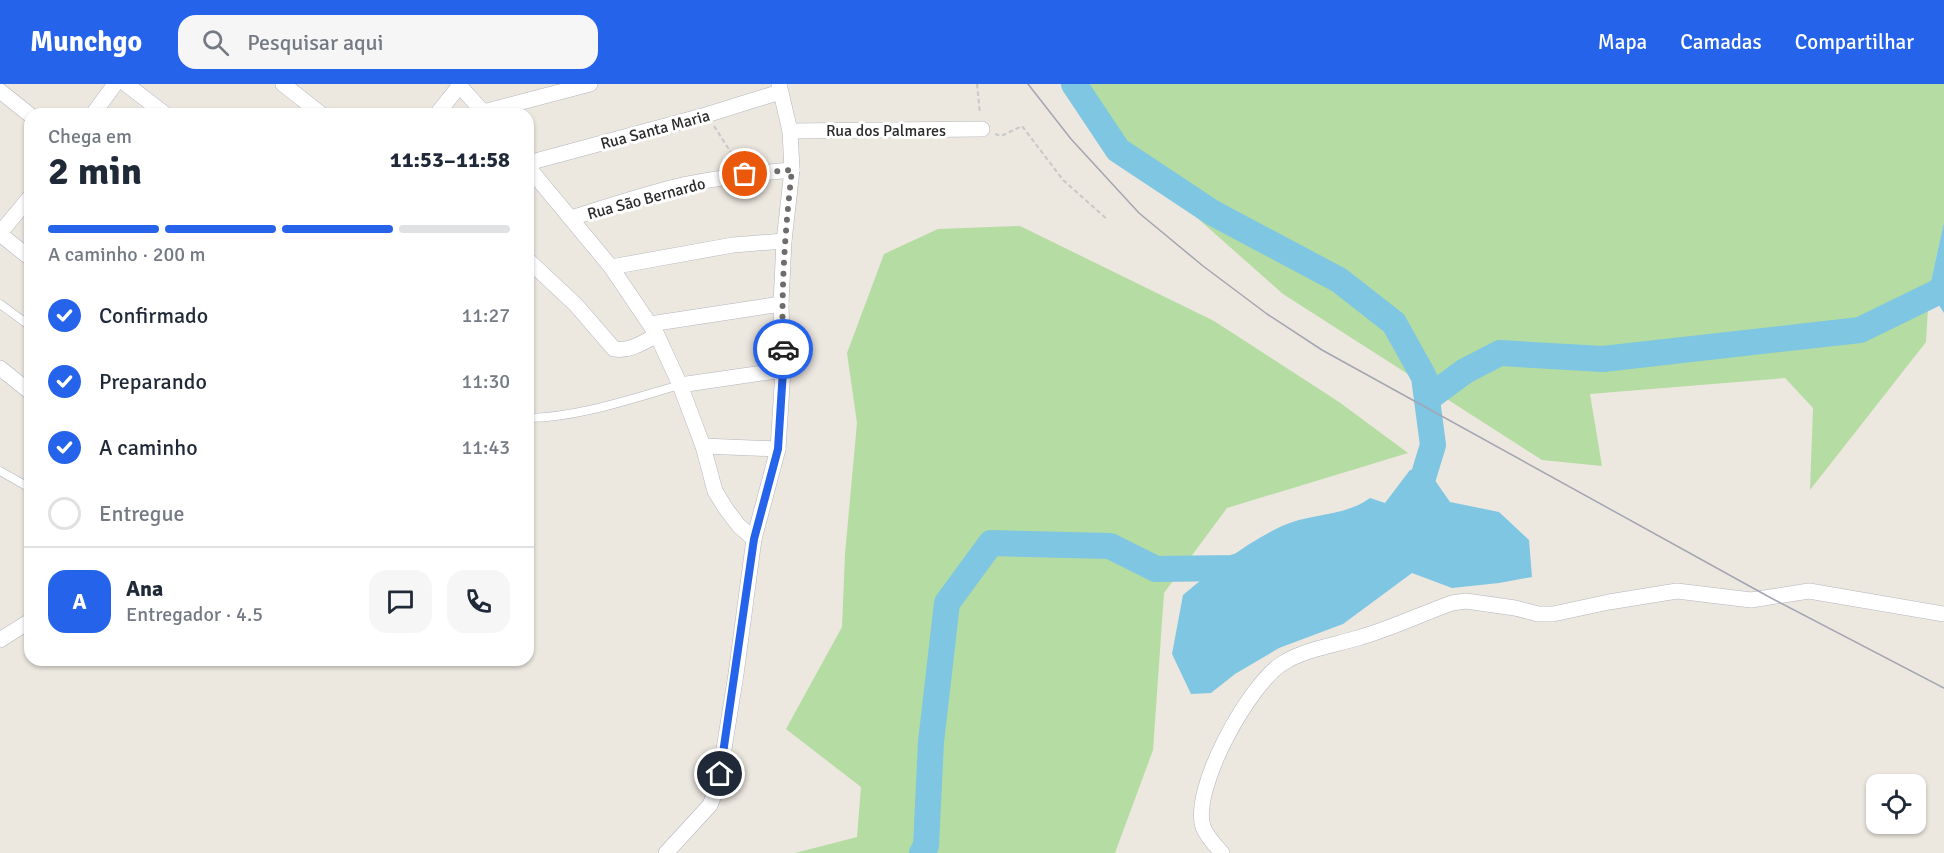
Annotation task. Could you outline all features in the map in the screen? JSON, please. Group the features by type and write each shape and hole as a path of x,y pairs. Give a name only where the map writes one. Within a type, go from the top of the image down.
{"street":[{"path":"98,108 116,84"},
{"path":"126,84 157,108"},
{"path":"283,84 313,108"},
{"path":"502,108 590,84"},
{"path":"442,108 459,85 480,108"},
{"path":"666,853 710,805 720,774 754,539 778,449 783,370 781,304 784,241 792,170 790,131 780,88"},
{"name":"Rua Santa Maria","path":"534,163 706,115 780,88"},
{"path":"0,91 24,110"},
{"name":"Rua dos Palmares","path":"790,131 982,129"},
{"name":"Rua São Bernardo","path":"571,218 687,184 745,174 792,170"},
{"path":"534,172 611,267 653,330 680,385 703,446 715,491 732,518 754,539"},
{"path":"24,204 0,234 24,253"},
{"path":"611,267 733,245 784,241"},
{"path":"534,266 576,305 614,350 633,347 653,330 781,304"},
{"path":"0,368 24,387"},
{"path":"680,385 783,370"},
{"path":"703,446 778,449"},
{"path":"1222,853 1209,838 1203,826 1202,810 1205,792 1213,767 1232,728 1246,702 1265,677 1286,661 1363,637 1452,603 1466,601 1515,608 1538,614 1553,614 1677,591 1750,600 1809,591 1944,615"},
{"path":"0,640 24,625"}],"lane":[{"path":"0,304 24,322"},
{"path":"534,418 566,416 680,385"},
{"path":"0,471 24,485"}],"path":[{"path":"977,84 982,129 1001,136 1022,126 1063,180 1108,220"},
{"path":"706,115 745,174"}],"green space":[{"path":"1077,84 1944,84 1944,222 1929,290 1926,342 1810,490 1813,408 1785,378 1590,394 1602,466 1542,460 1283,294 1089,122"},
{"path":"1020,226 1214,321 1339,402 1408,453 1227,508 1164,593 1153,750 1115,853 795,853 857,837 861,787 786,729 842,627 845,554 857,423 847,353 884,254 938,229"}],"water":[{"path":"1944,222 1944,313 1929,290"},
{"path":"1436,468 1434,479 1450,502 1499,512 1529,540 1532,577 1452,588 1412,573 1343,624 1279,648 1235,674 1211,693 1191,694 1172,654 1183,595 1230,557 1268,533 1293,522 1349,509 1370,498 1385,503 1410,470"}],"waterway":[{"path":"1074,84 1118,150 1213,213 1339,280 1394,323 1424,377 1433,445 1418,494 1411,499"},
{"path":"1427,399 1465,371 1500,353 1603,359 1860,330 1944,289"},
{"path":"922,853 926,846 931,742 947,603 991,543 1110,546 1156,569 1232,568 1250,563"}],"tram line":[{"path":"1028,84 1071,139 1139,213 1203,266 1267,314 1322,350 1771,598 1944,688"}],"way so far":[{"path":"745,174 792,170 784,241 781,304 783,349"}],"route":[{"path":"720,774 754,539 778,449 783,349"}]}
